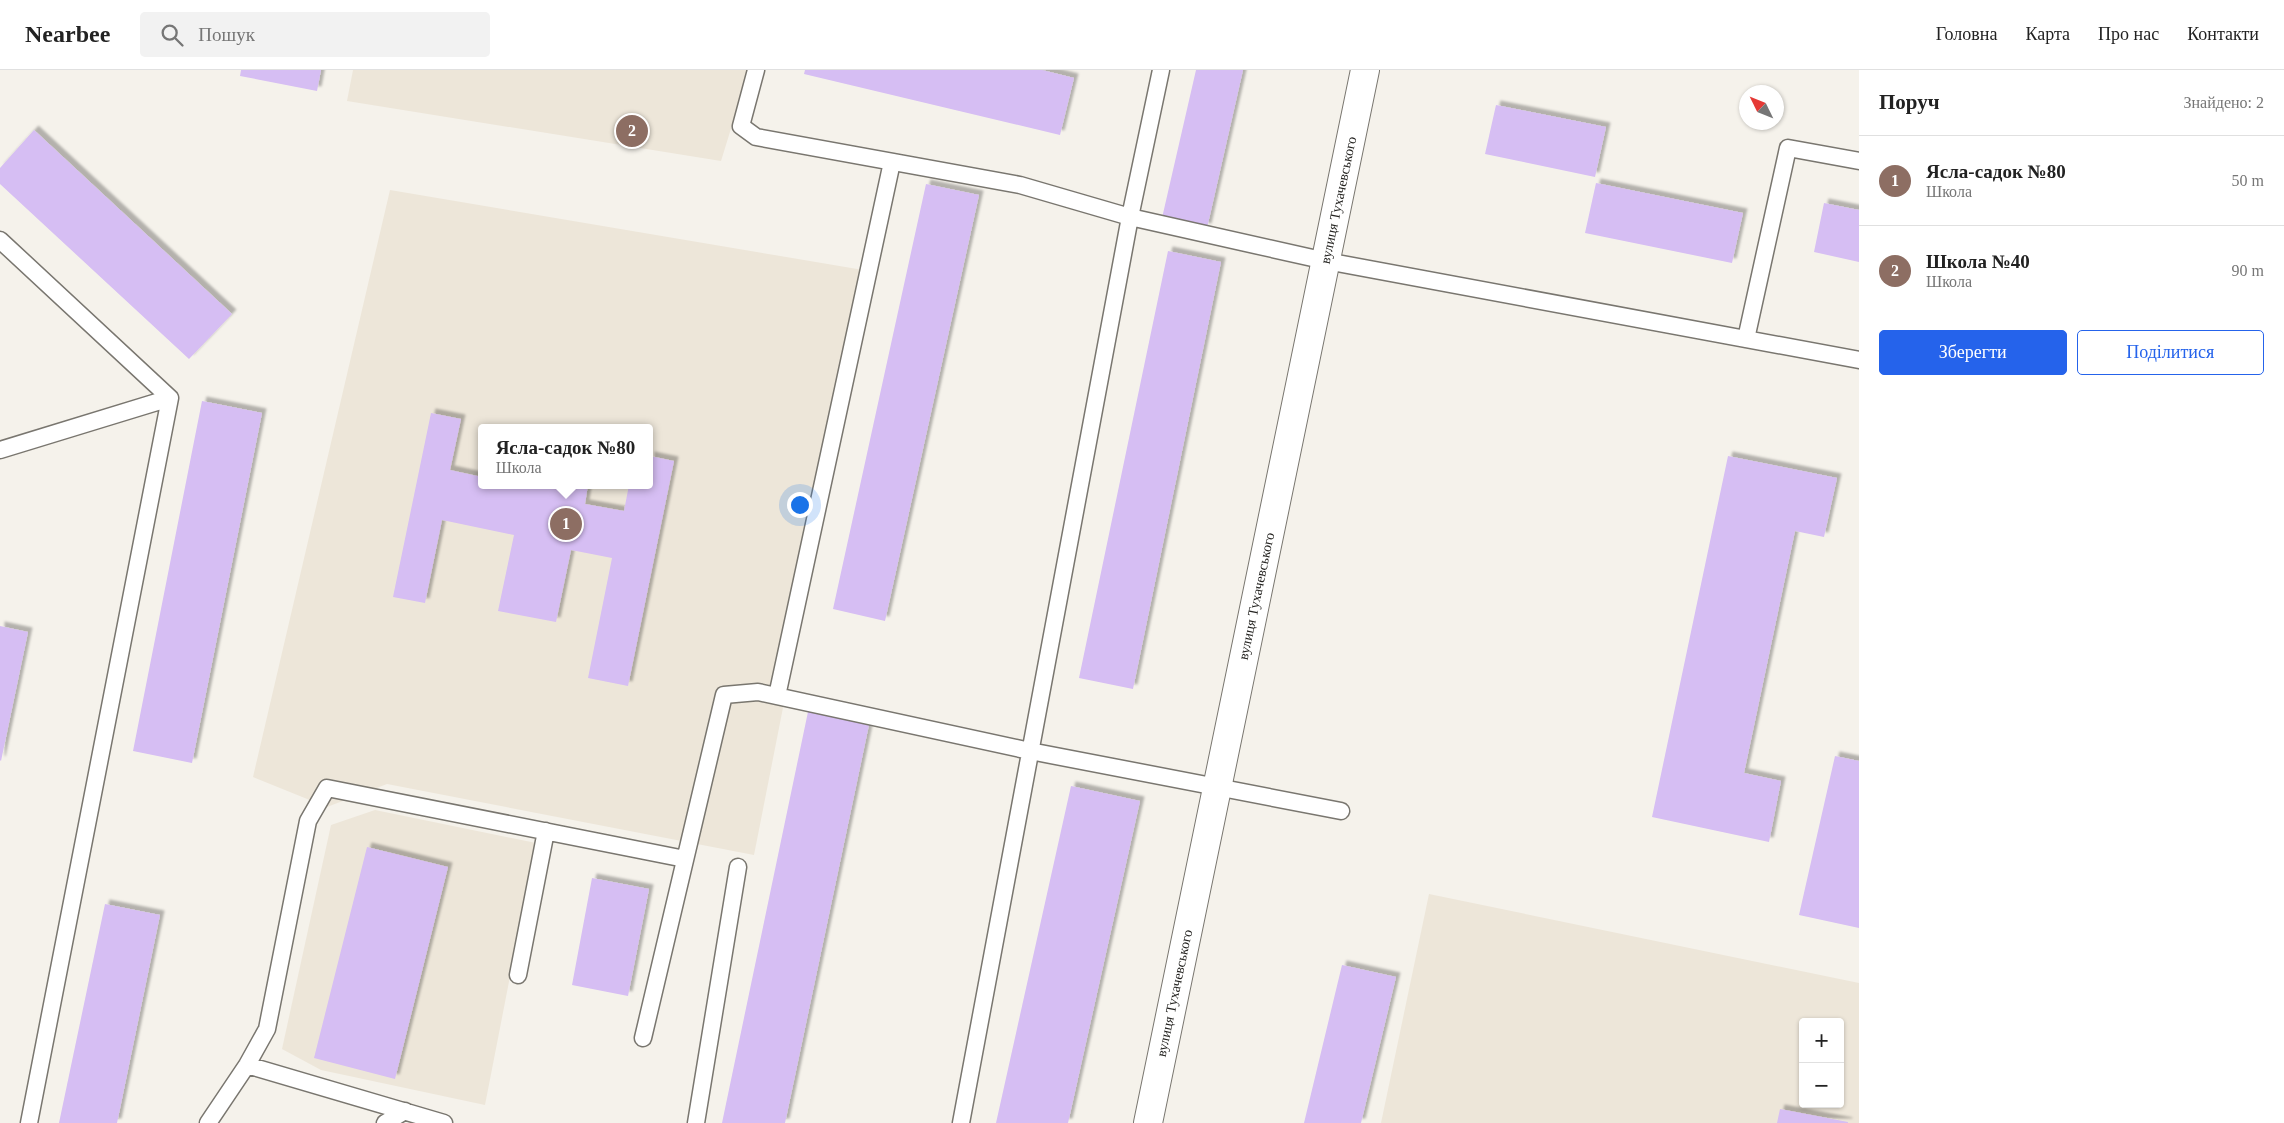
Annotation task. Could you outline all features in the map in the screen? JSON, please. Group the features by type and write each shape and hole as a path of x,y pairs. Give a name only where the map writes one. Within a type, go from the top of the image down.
{"street":[{"name":"вулиця Тухачевського","path":"1148,1123 1365,70"}],"lane":[{"path":"756,70 741,126 756,137 1020,185 1130,217 1326,260 1859,360"},
{"path":"961,1123 1130,217 1162,70"},
{"path":"1746,339 1788,148 1859,161"},
{"path":"777,696 892,162"},
{"path":"0,240 170,398"},
{"path":"0,450 170,398"},
{"path":"29,1123 170,398"},
{"path":"643,1038 724,695 758,692 1030,751 1341,811"},
{"path":"208,1123 247,1065 266,1029 308,821 327,788 685,859"},
{"path":"518,976 546,831"},
{"path":"696,1123 738,868"},
{"path":"247,1065 444,1123"},
{"path":"385,1123 404,1111"}],"shaded area":[{"path":"353,70 749,70 721,161 347,101"},
{"path":"390,190 869,271 754,855 387,784 327,807 253,777"},
{"path":"375,810 536,843 485,1105 321,1070 282,1049 331,825"},
{"path":"1429,894 1859,983 1859,1123 1381,1123"}],"building":[{"path":"241,70 321,70 317,91 240,76"},
{"path":"805,70 1042,70 1074,78 1060,135 804,74"},
{"path":"1196,70 1243,70 1207,228 1162,218"},
{"path":"1496,105 1606,127 1595,177 1485,154"},
{"path":"34,130 232,314 189,359 0,184 0,168"},
{"path":"1596,183 1743,213 1732,263 1585,233"},
{"path":"926,184 979,195 885,621 833,609"},
{"path":"1824,203 1859,210 1859,262 1814,252"},
{"path":"1168,251 1221,262 1133,689 1079,678"},
{"path":"202,401 262,413 192,763 133,751"},
{"path":"431,413 461,419 450,470 478,476 478,489 587,489 585,504 624,511 628,489 653,489 653,457 674,461 628,686 588,678 612,558 571,550 556,622 498,611 514,535 442,520 425,603 393,597"},
{"path":"1728,456 1837,478 1824,537 1795,531 1744,773 1781,781 1769,842 1652,817"},
{"path":"0,626 28,632 1,761 0,760"},
{"path":"809,707 870,720 785,1123 722,1123"},
{"path":"1835,756 1859,761 1859,928 1799,915"},
{"path":"1071,786 1140,801 1068,1123 996,1123"},
{"path":"367,847 448,867 395,1079 314,1058"},
{"path":"592,878 649,889 628,996 572,985"},
{"path":"105,904 160,915 117,1123 59,1123"},
{"path":"1342,965 1396,977 1361,1123 1304,1123"},
{"path":"1780,1109 1848,1122 1848,1123 1777,1123"}],"place":[{"name":"Школа №40","path":"632,131"},
{"name":"Ясла-садок №80","path":"566,524"}]}
